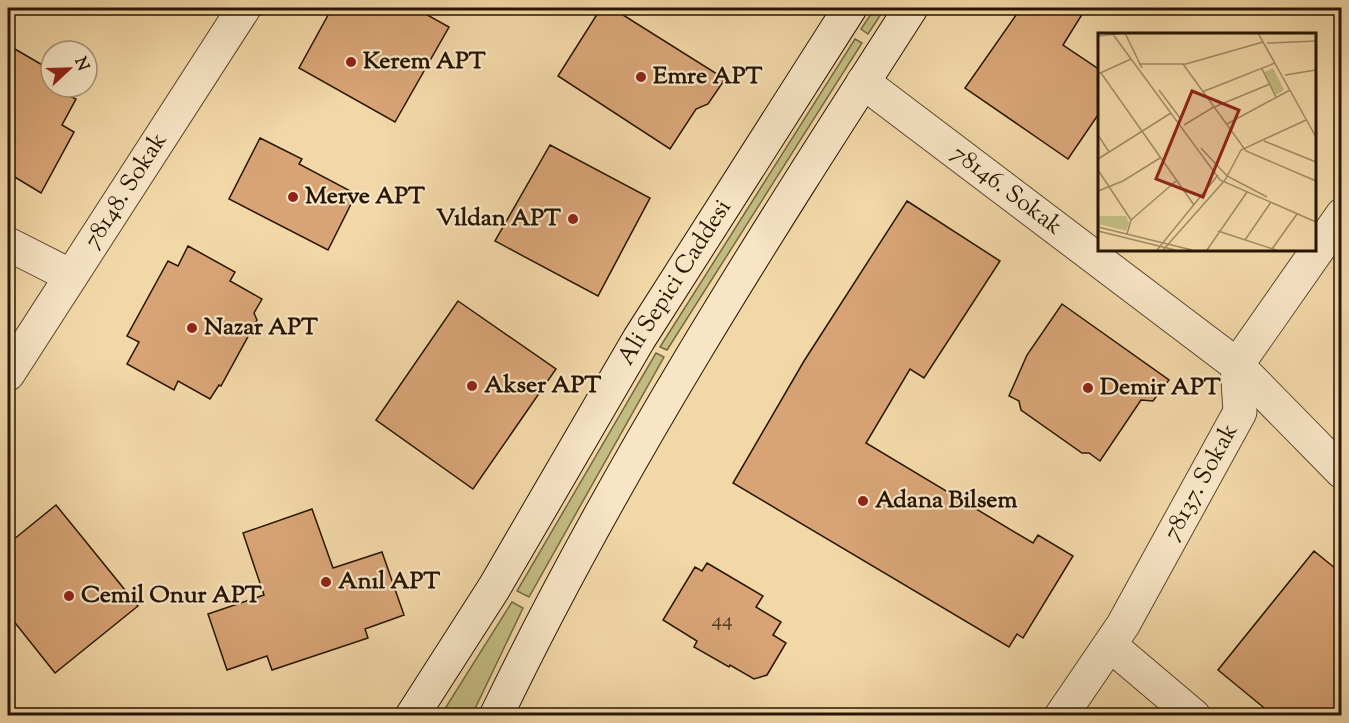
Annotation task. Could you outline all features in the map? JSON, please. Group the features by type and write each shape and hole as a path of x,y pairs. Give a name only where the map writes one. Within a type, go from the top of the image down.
{"street":[{"name":"78148. Sokak","path":"8,374 244,8"},
{"name":"Ali Sepici Caddesi","path":"412,716 495,588 639,339 850,8"},
{"path":"496,716 547,611 621,473 690,356 911,8"},
{"name":"78146. Sokak","path":"863,82 1238,365 1341,472"},
{"path":"1238,365 1341,215"},
{"path":"8,244 70,276"},
{"name":"78137. Sokak","path":"1061,716 1110,645 1240,412 1238,365"},
{"path":"1110,645 1194,716"}],"shaded area":[{"path":"875,8 885,8 868,34 861,29"},
{"path":"855,39 862,43 667,350 660,347"},
{"path":"656,353 664,357 529,597 517,591"},
{"path":"512,602 523,608 472,715 441,715"}],"building":[{"name":"Kerem APT","path":"332,8 415,8 449,27 395,122 299,68"},
{"name":"Emre APT","path":"601,8 612,8 725,79 708,104 696,109 670,149 558,76"},
{"path":"1021,8 1086,8 1063,45 1098,69 1098,115 1068,159 965,88"},
{"path":"8,45 39,63 39,99 76,99 62,125 74,132 41,193 8,173"},
{"name":"Merve APT","path":"260,138 302,159 299,164 356,194 328,250 229,199"},
{"name":"Vıldan APT","path":"550,145 650,198 598,296 495,241"},
{"name":"Adana Bilsem","path":"907,201 1000,261 924,378 910,369 866,443 1033,543 1038,535 1073,556 1023,638 1017,634 1009,647 733,483 804,361"},
{"name":"Nazar APT","path":"188,246 235,272 230,281 262,299 254,313 257,320 221,386 219,385 210,399 178,381 174,390 127,364 139,342 127,336 168,261 178,266"},
{"name":"Akser APT","path":"458,301 556,369 473,489 376,420"},
{"name":"Demir APT","path":"1062,304 1169,380 1153,401 1141,400 1100,461 1089,453 1082,453 1021,410 1019,401 1009,396 1027,355"},
{"name":"Cemil Onur APT","path":"56,505 138,606 55,673 8,614 8,544"},
{"name":"Anıl APT","path":"312,509 333,568 382,552 404,615 365,629 368,638 272,670 267,656 227,670 208,614 264,595 243,533"},
{"path":"1314,551 1341,573 1341,716 1274,716 1218,670"},
{"path":"707,563 763,596 756,607 781,622 773,635 786,643 767,675 754,679 730,665 729,667 694,647 697,641 663,620 695,567 702,571"}],"place":[{"name":"Kerem APT","path":"351,62"},
{"name":"Emre APT","path":"641,77"},
{"name":"Merve APT","path":"293,197"},
{"name":"Vıldan APT","path":"573,219"},
{"name":"Nazar APT","path":"192,328"},
{"name":"Akser APT","path":"472,386"},
{"name":"Demir APT","path":"1088,388"},
{"name":"Adana Bilsem","path":"863,501"},
{"name":"Anıl APT","path":"326,582"},
{"name":"Cemil Onur APT","path":"69,596"}]}
